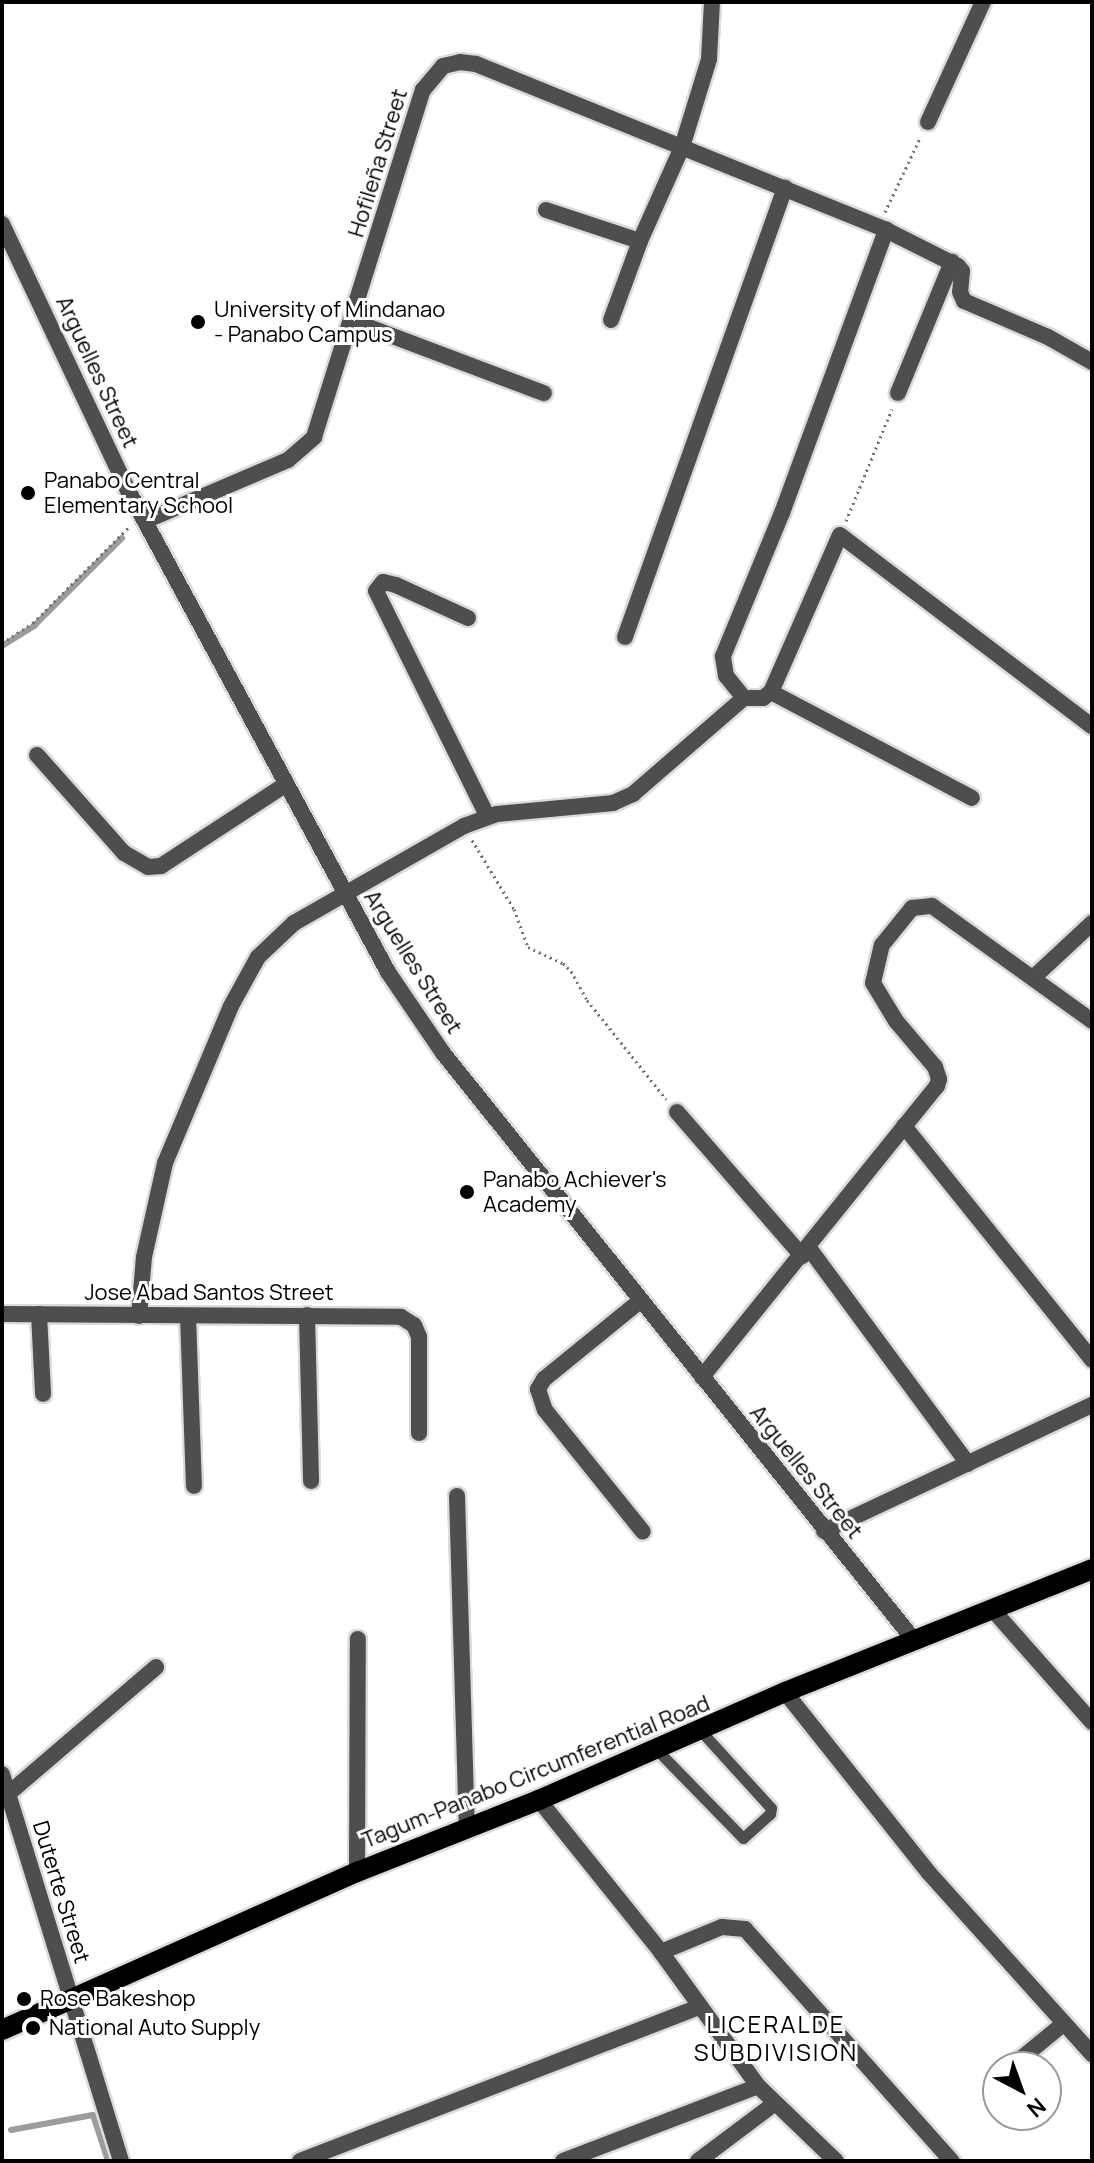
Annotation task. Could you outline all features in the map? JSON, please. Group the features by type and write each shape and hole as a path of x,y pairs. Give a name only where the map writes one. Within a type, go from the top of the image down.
{"main road":[{"name":"Tagum-Panabo Circumferential Road","path":"2,2030 357,1872 539,1800 785,1692 1092,1569"}],"street":[{"path":"611,320 640,241 682,147 709,59 712,2"},
{"path":"928,122 983,2"},
{"name":"Hofileña Street","path":"144,519 288,460 301,451 319,425 423,90 443,66 460,62 476,64 882,228 952,262"},
{"path":"625,637 785,188"},
{"path":"546,210 640,241"},
{"name":"Arguelles Street","path":"2,224 144,519 388,972 443,1053 914,1640"},
{"path":"744,698 726,676 723,656 782,513 882,228"},
{"path":"898,393 952,262 962,271 960,292 964,301 1048,337 1092,362"},
{"path":"353,321 544,393"},
{"path":"139,1316 144,1257 165,1163 245,977 274,940 294,923 464,826 487,816 613,803 648,783 744,698 763,698 771,692 840,535 1092,726"},
{"path":"468,618 389,583 383,582 376,591 487,816"},
{"path":"771,692 972,798"},
{"path":"37,755 124,853 148,867 161,866 285,785"},
{"path":"702,1377 806,1252 939,1079 935,1067 896,1021 873,983 882,945 902,917 912,908 932,906 1092,1021"},
{"path":"1033,978 1092,923"},
{"path":"677,1112 806,1252 968,1464"},
{"path":"904,1126 1092,1360"},
{"path":"640,1301 544,1379 538,1389 545,1410 643,1532"},
{"name":"Jose Abad Santos Street","path":"2,1314 401,1317 414,1325 419,1337 419,1433"},
{"path":"39,1314 43,1394"},
{"path":"307,1315 311,1481"},
{"path":"188,1316 194,1486"},
{"path":"824,1531 1092,1405"},
{"path":"457,1496 467,1828"},
{"path":"992,1609 1092,1722"},
{"path":"357,1872 358,1639"},
{"path":"8,1794 156,1667"},
{"path":"785,1692 929,1873 1092,2054"},
{"name":"Duterte Street","path":"2,1774 121,2161"},
{"path":"539,1800 661,1952 758,2086 836,2161"},
{"path":"661,1952 722,1927 745,1929 952,2161"},
{"path":"300,2161 700,2007"},
{"path":"1030,2051 1063,2024"},
{"path":"563,2161 758,2086"},
{"path":"698,2161 774,2104"}],"lane":[{"path":"657,1750 743,1838 770,1814 771,1808 701,1731"}],"path":[{"path":"882,228 928,122"},
{"path":"840,535 898,393"},
{"path":"2,643 33,623 144,519"},
{"path":"464,826 514,909 528,947 563,963 571,971 587,1000 677,1112"}],"waterway":[{"path":"2,646 35,625 122,538"},
{"path":"11,2130 93,2115 108,2161"}],"place":[{"name":"University of Mindanao - Panabo Campus","path":"198,322"},
{"name":"Panabo Central Elementary School","path":"28,493"},
{"name":"Panabo Achiever's Academy","path":"467,1192"},
{"name":"Rose Bakeshop","path":"24,1999"},
{"name":"National Auto Supply","path":"33,2028"}],"district":[{"name":"LICERALDE SUBDIVISION","path":"776,2038"}]}
